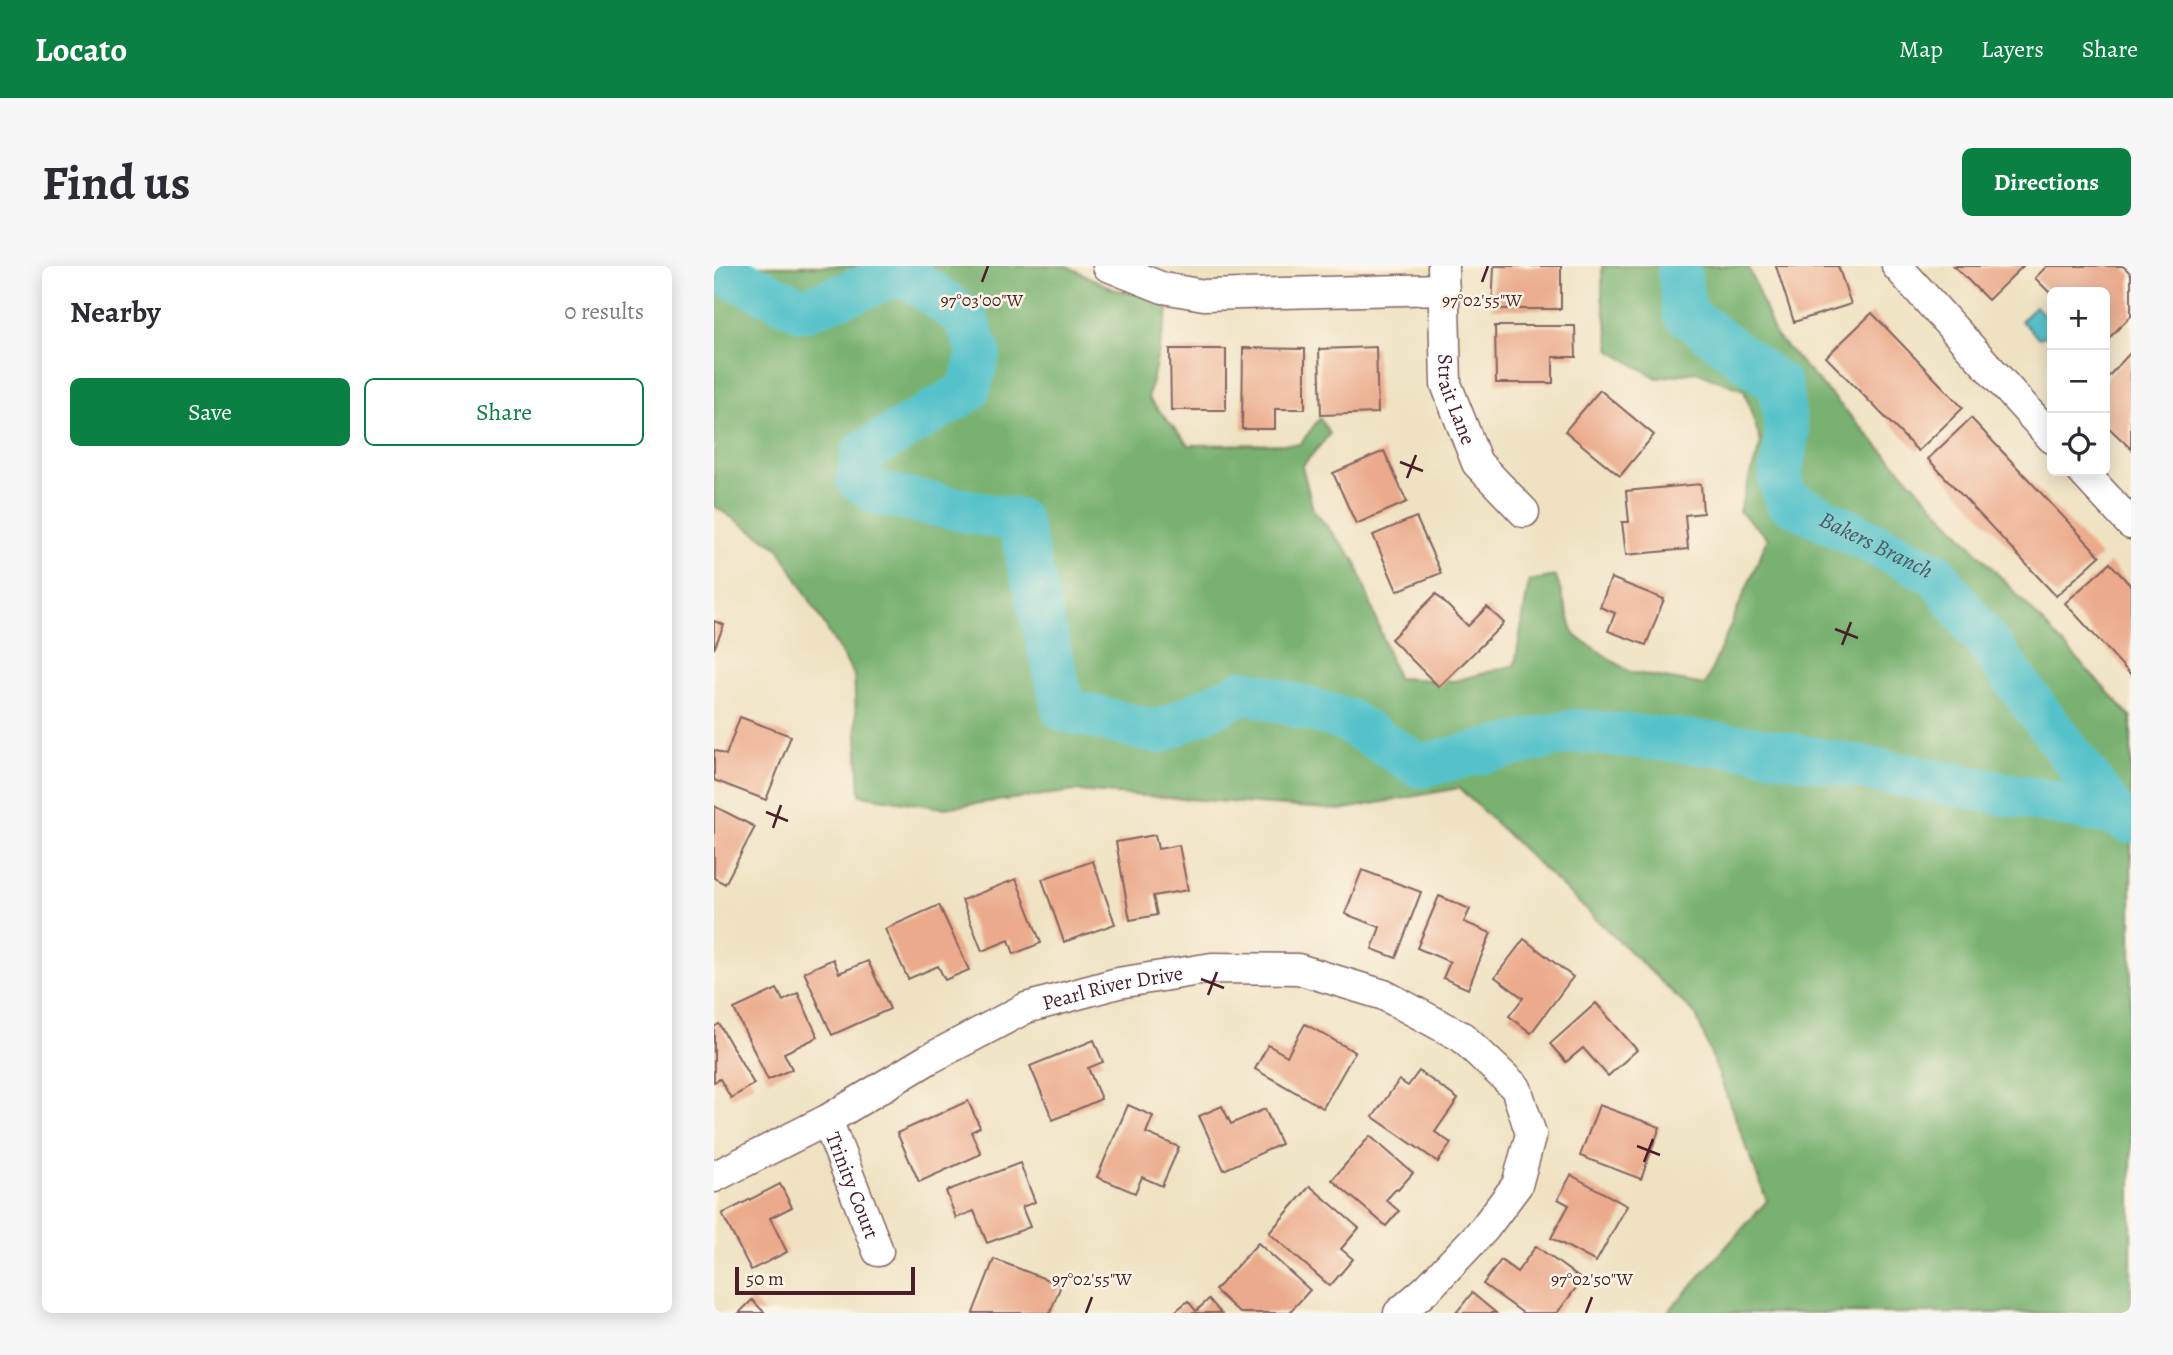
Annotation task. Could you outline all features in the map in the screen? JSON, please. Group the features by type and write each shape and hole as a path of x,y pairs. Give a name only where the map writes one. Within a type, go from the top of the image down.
{"street":[{"path":"1108,266 1163,288 1204,295 1443,277"},
{"path":"1897,266 2047,432"},
{"name":"Strait Lane","path":"1443,277 1446,384 1477,463 1524,512"},
{"path":"2087,476 2131,524"},
{"name":"Pearl River Drive","path":"714,1177 827,1120 927,1060 1026,1008 1118,983 1212,968 1298,969 1384,995 1462,1037 1516,1088 1531,1134 1517,1185 1484,1229 1428,1289 1399,1313"},
{"name":"Trinity Court","path":"827,1120 878,1251"}],"green space":[{"path":"714,266 1067,266 1113,289 1170,302 1148,398 1189,445 1300,444 1320,418 1330,434 1302,466 1313,510 1355,560 1397,678 1454,681 1515,665 1529,581 1556,576 1574,635 1630,672 1705,685 1768,538 1739,511 1761,443 1744,390 1696,372 1657,378 1611,351 1602,296 1602,266 1748,266 1775,335 2131,717 2131,1313 1667,1313 1767,1201 1696,1015 1459,788 1340,810 1075,791 942,808 860,795 854,675 779,548 714,506"}],"water":[{"path":"2035,306 2047,314 2047,336 2039,338 2021,321"}],"building":[{"path":"1494,266 1561,266 1561,309 1492,309"},
{"path":"1776,266 1838,266 1851,304 1794,322"},
{"path":"1954,266 2023,266 1988,300"},
{"path":"2047,266 2123,266 2131,274 2131,316 2110,337 2110,287 2047,287 2047,290 2035,278"},
{"path":"1872,313 1963,408 1918,451 1826,357"},
{"path":"1495,326 1575,326 1576,357 1553,357 1553,383 1496,383"},
{"path":"1376,347 1378,413 1321,415 1319,349"},
{"path":"1243,348 1305,349 1305,409 1275,409 1275,429 1242,429"},
{"path":"1170,349 1226,349 1226,410 1171,410"},
{"path":"2131,352 2131,449 2110,429 2110,375"},
{"path":"1600,390 1654,435 1620,476 1565,431"},
{"path":"1971,418 2100,556 2056,596 1928,459"},
{"path":"1384,451 1407,502 1356,524 1333,473"},
{"path":"1701,484 1703,513 1685,515 1688,549 1626,555 1622,522 1629,522 1626,491"},
{"path":"1416,517 1441,573 1397,591 1373,535"},
{"path":"2110,563 2131,586 2131,675 2065,603"},
{"path":"1611,578 1664,599 1646,645 1608,631 1615,613 1600,607"},
{"path":"1436,594 1468,626 1487,607 1504,623 1439,687 1391,639"},
{"path":"714,621 724,625 714,649"},
{"path":"740,717 791,736 766,800 714,780 714,750 726,755"},
{"path":"714,806 755,827 725,884 714,878"},
{"path":"1155,835 1158,849 1179,845 1188,890 1153,896 1157,915 1130,920 1116,842"},
{"path":"1093,861 1115,924 1064,942 1042,879"},
{"path":"1362,870 1421,892 1396,958 1372,949 1380,927 1345,914"},
{"path":"1016,879 1041,943 1014,954 1009,940 982,951 962,900"},
{"path":"1439,896 1470,909 1464,922 1491,933 1468,989 1443,978 1450,962 1417,948"},
{"path":"939,905 969,970 945,980 938,966 908,979 885,929"},
{"path":"1524,939 1573,977 1531,1033 1509,1016 1523,998 1495,977"},
{"path":"833,959 839,973 868,961 890,1009 832,1035 804,972"},
{"path":"777,989 783,1001 798,993 818,1037 784,1053 792,1069 768,1080 734,1009"},
{"path":"1596,1003 1637,1050 1608,1076 1583,1048 1566,1062 1550,1044"},
{"path":"719,1024 754,1084 731,1098 720,1079 714,1082 714,1027"},
{"path":"1305,1024 1355,1052 1323,1108 1255,1069 1268,1045 1287,1056"},
{"path":"1094,1040 1103,1062 1088,1068 1101,1099 1053,1120 1030,1066"},
{"path":"1419,1071 1458,1099 1435,1132 1451,1143 1438,1162 1373,1117 1399,1080 1408,1086"},
{"path":"968,1101 980,1127 971,1132 981,1154 919,1182 897,1133"},
{"path":"1128,1105 1153,1116 1146,1133 1179,1147 1162,1186 1142,1177 1135,1193 1097,1177"},
{"path":"1599,1105 1660,1127 1641,1179 1580,1156"},
{"path":"1222,1106 1231,1124 1265,1109 1281,1144 1224,1170 1199,1116"},
{"path":"1370,1136 1413,1173 1386,1200 1399,1211 1386,1226 1332,1180"},
{"path":"1020,1163 1035,1202 1022,1207 1030,1227 987,1243 974,1211 956,1218 946,1191"},
{"path":"1571,1175 1627,1206 1596,1262 1551,1238 1569,1205 1558,1199"},
{"path":"780,1184 792,1207 770,1218 787,1252 751,1270 722,1214"},
{"path":"1310,1186 1359,1228 1341,1249 1353,1259 1330,1286 1269,1233"},
{"path":"1258,1243 1310,1290 1289,1313 1240,1313 1215,1290"},
{"path":"1536,1246 1582,1280 1557,1313 1523,1313 1483,1284 1501,1260 1517,1272"},
{"path":"994,1259 1061,1285 1050,1313 973,1313"},
{"path":"1472,1293 1496,1313 1456,1313"},
{"path":"1209,1299 1221,1313 1173,1313 1188,1301 1196,1311"},
{"path":"752,1300 765,1313 739,1313"}],"waterway":[{"name":"Bakers Branch","path":"1679,266 1684,313 1780,385 1787,436 1780,479 1786,500 1936,574 2115,814 2127,821"},
{"path":"714,268 803,310 903,273 965,317 979,353 968,391 863,453 858,479 880,494 1019,521 1064,710 1158,732 1245,691 1346,720 1420,766 1574,731 1749,747 2115,814"}]}
